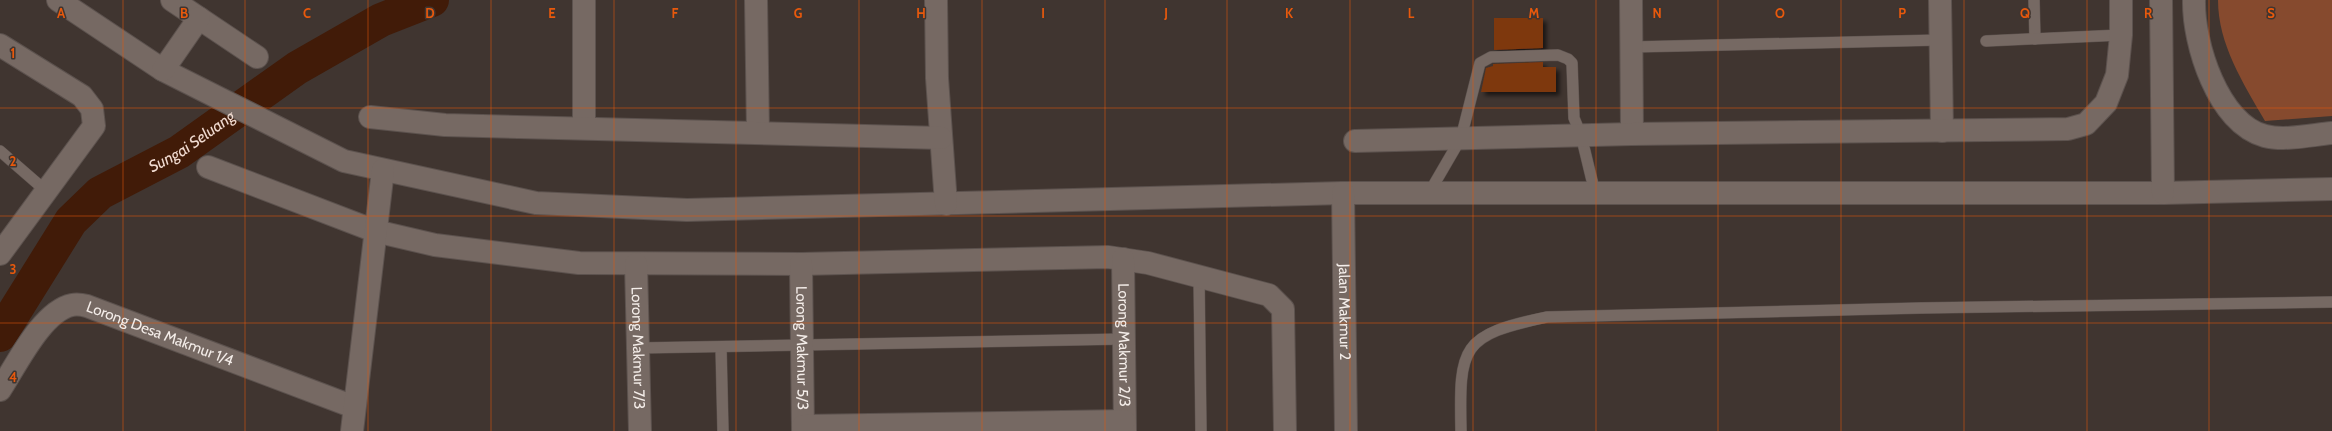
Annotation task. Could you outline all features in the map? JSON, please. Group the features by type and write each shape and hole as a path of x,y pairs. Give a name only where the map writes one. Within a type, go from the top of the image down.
{"street":[{"path":"58,0 163,70 223,102 344,161 536,203 686,210 1343,193 2163,193 2332,189"},
{"path":"172,0 258,57"},
{"path":"584,0 584,128"},
{"path":"756,0 758,133"},
{"path":"936,0 937,78 946,204"},
{"path":"1631,0 1632,134"},
{"path":"1940,0 1942,131"},
{"path":"1355,141 1632,134 2068,130 2086,124 2106,103 2112,89 2117,75 2121,35 2121,0"},
{"path":"2161,0 2163,193"},
{"path":"2194,0 2193,11 2205,63 2217,94 2241,123 2264,136 2293,137 2332,133"},
{"path":"163,70 199,18"},
{"path":"0,45 82,96 92,109 94,126 0,254"},
{"path":"370,117 445,125 941,138"},
{"path":"208,166 375,231 435,245 579,263 801,264 1108,256 1199,276 1269,295 1283,309 1285,431"},
{"path":"352,431 383,170"},
{"name":"Jalan Makmur 2","path":"1343,193 1346,431"},
{"name":"Lorong Makmur 2/3","path":"1123,259 1124,426"},
{"name":"Lorong Makmur 7/3","path":"636,264 640,431"},
{"name":"Lorong Makmur 5/3","path":"801,264 803,428"},
{"name":"Lorong Desa Makmur 1/4","path":"0,390 43,324 60,310 73,304 87,306 354,407"},
{"path":"803,428 1124,426"}],"lane":[{"path":"2034,0 2035,39"},
{"path":"1986,41 2121,35"},
{"path":"1631,47 1940,40"},
{"path":"1429,193 1461,138 1480,63 1491,57 1558,55 1568,59 1572,63 1574,118 1581,135 1595,193"},
{"path":"0,152 46,192"},
{"path":"1199,276 1201,431"},
{"path":"1461,431 1460,388 1463,362 1473,345 1488,334 1510,325 1547,318 1929,307 2332,302"},
{"path":"638,348 1124,339"},
{"path":"721,347 723,431"}],"shaded area":[{"path":"2218,0 2332,0 2332,116 2265,121 2240,78 2227,48 2219,16"}],"building":[{"path":"1494,18 1543,18 1543,48 1494,50"},
{"path":"1543,62 1543,67 1556,67 1556,92 1481,92 1486,68 1493,66 1493,64"}],"waterway":[{"name":"Sungai Seluang","path":"0,335 71,221 100,193 179,152 297,68 381,20 432,0"}]}
